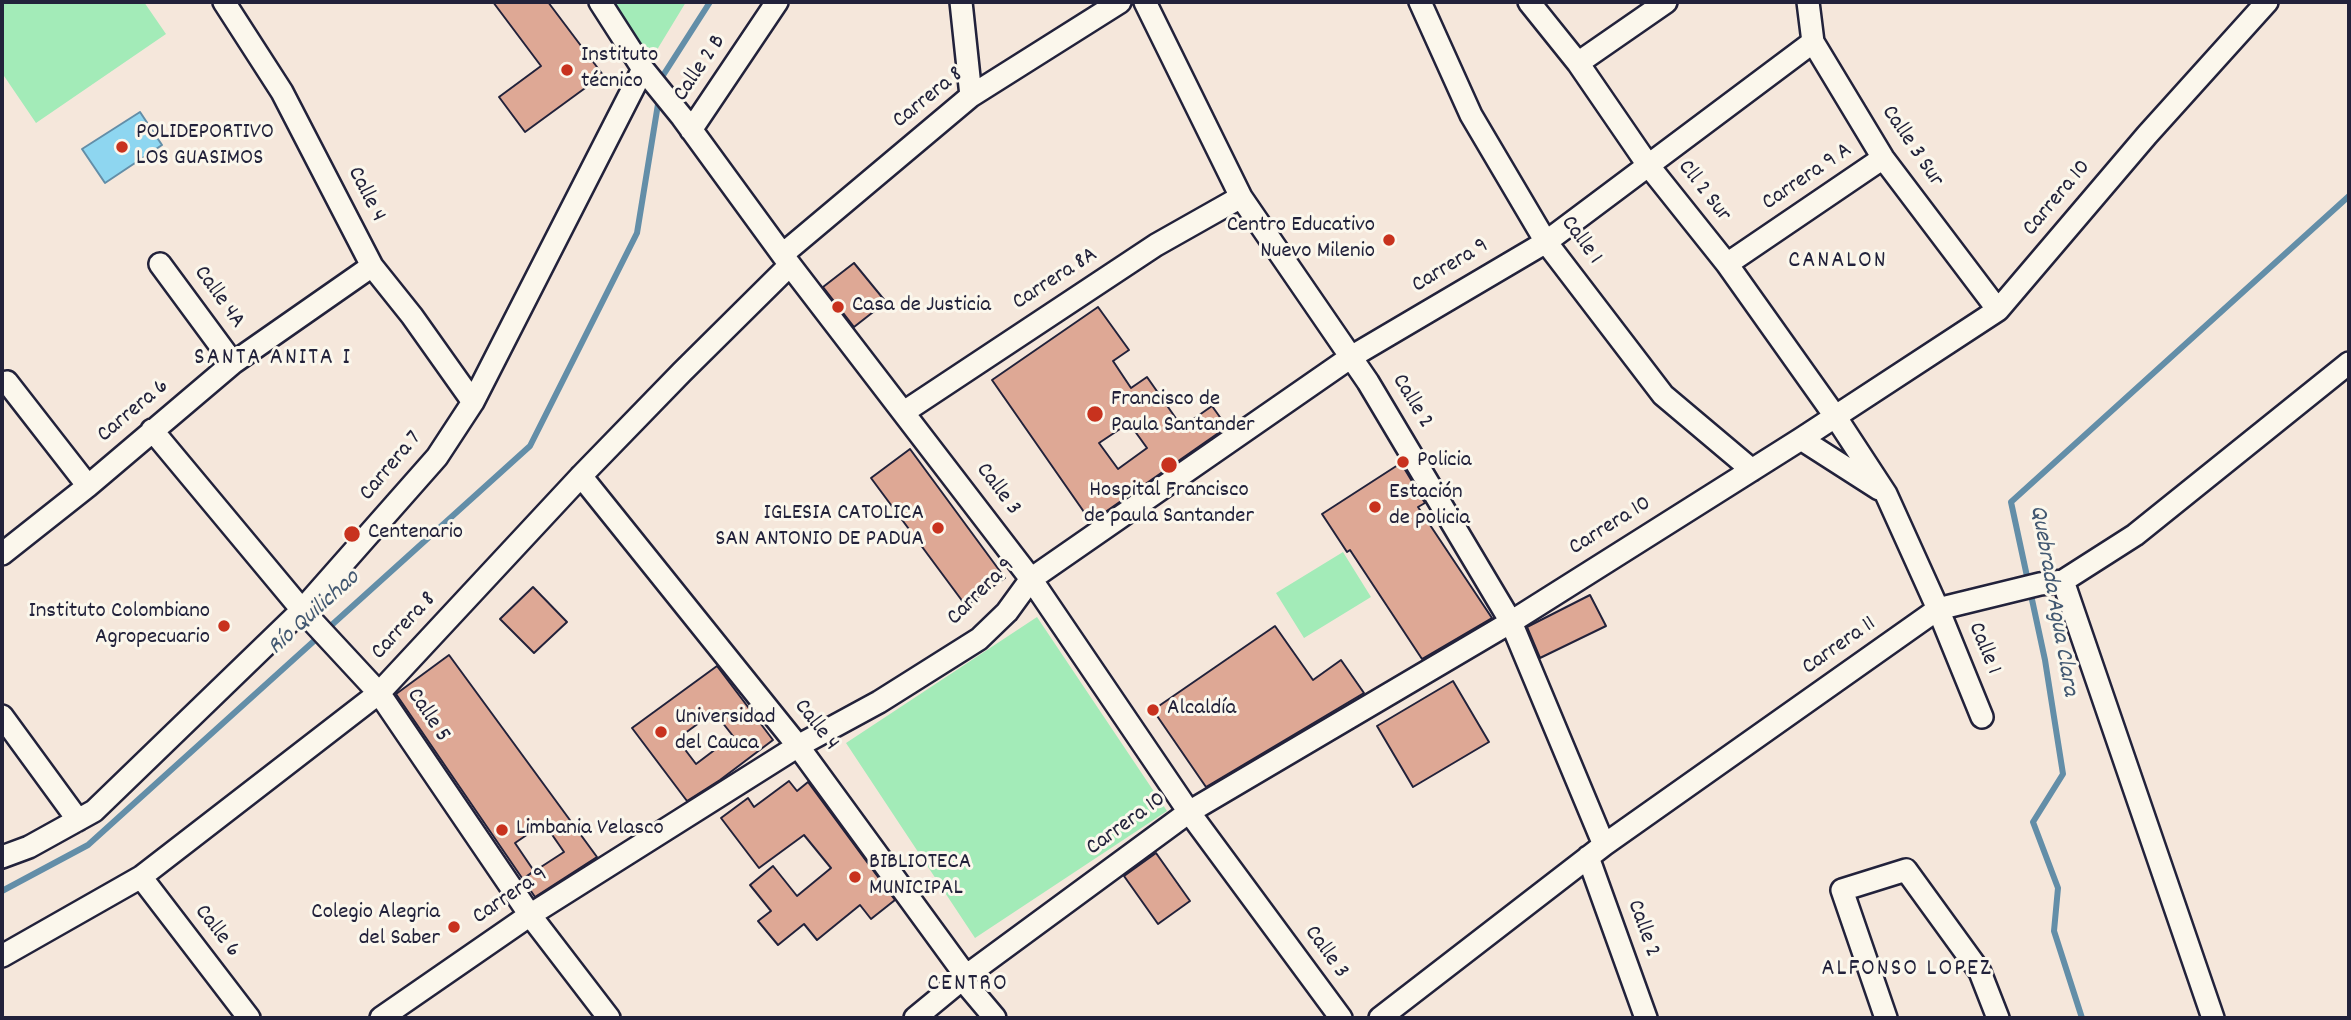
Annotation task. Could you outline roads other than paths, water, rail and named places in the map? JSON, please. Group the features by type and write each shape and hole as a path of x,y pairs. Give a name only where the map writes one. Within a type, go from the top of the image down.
{"street":[{"name":"Calle 4","path":"224,2 282,92 372,266 474,402"},
{"name":"Calle 3","path":"600,2 647,74 687,123 787,260 1031,579 1189,812 1341,1018"},
{"name":"Calle 2 B","path":"687,123 777,2"},
{"path":"961,2 971,96"},
{"name":"Carrera 8","path":"2,956 141,877 374,687 682,372 787,260 971,96 1120,2"},
{"name":"Calle 2","path":"1144,2 1241,197 1375,394 1511,622 1596,851 1646,1018"},
{"name":"Calle 1","path":"1420,2 1471,115 1546,242 1663,395 1752,470"},
{"name":"Cll 2 Sur","path":"1529,2 1578,63 1648,165 1727,264 1835,416"},
{"path":"1578,63 1666,2"},
{"name":"Calle 3 Sur","path":"1808,2 1813,42 1883,158 1998,310"},
{"name":"Carrera 10","path":"915,1018 966,976 1189,812 1511,622 1801,439 1998,310 2147,135 2267,2"},
{"name":"Carrera 9","path":"381,1018 530,915 798,746 879,702 979,639 1007,612 1031,579 1351,357 1546,242 1813,42"},
{"name":"Carrera 7","path":"2,857 29,847 94,811 307,616 437,457 474,402 647,74"},
{"name":"Carrera 9 A","path":"1727,264 1883,158"},
{"name":"Carrera 8A","path":"904,412 1156,245 1241,197"},
{"name":"Calle 4A","path":"160,264 233,363"},
{"name":"Carrera 6","path":"2,554 88,486 233,363 372,266"},
{"name":"Carrera 11","path":"1380,1018 1596,851 1938,609 2063,580 2135,536 2345,375"},
{"path":"7,382 88,486"},
{"name":"Calle 1","path":"1835,416 1886,494 1938,609 1982,717"},
{"name":"Calle 5","path":"152,430 307,616 374,687 530,915 609,1018"},
{"path":"1801,439 1886,494"},
{"name":"Calle 4","path":"580,476 798,746 966,976 968,986 995,1018"},
{"path":"2063,580 2213,1018"},
{"path":"2,716 78,820"},
{"path":"1886,1018 1842,890 1906,870 1980,972 1998,1018"},
{"name":"Calle 6","path":"141,877 249,1018"}],"water":[{"name":"POLIDEPORTIVO LOS GUASIMOS","path":"140,112 162,145 105,183 82,149"}],"waterway":[{"name":"Río Quilichao","path":"661,84 662,77 710,2"},
{"name":"Río Quilichao","path":"2,891 88,845 530,446 637,233 659,98"},
{"name":"Quebrada Agua Clara","path":"2082,1018 2054,931 2058,888 2033,822 2063,774 2045,660 2011,502 2349,196"}],"place":[{"name":"Instituto técnico","path":"567,70"},
{"name":"POLIDEPORTIVO LOS GUASIMOS","path":"122,147"},
{"name":"Centro Educativo Nuevo Milenio","path":"1389,240"},
{"name":"Casa de Justicia","path":"838,307"},
{"name":"Francisco de Paula Santander","path":"1095,414"},
{"name":"Policia","path":"1403,462"},
{"name":"Hospital Francisco de paula Santander","path":"1169,465"},
{"name":"Estación de policia","path":"1375,507"},
{"name":"IGLESIA CATOLICA SAN ANTONIO DE PADUA","path":"938,528"},
{"name":"Centenario","path":"352,534"},
{"name":"Instituto Colombiano Agropecuario","path":"224,626"},
{"name":"Alcaldía","path":"1153,710"},
{"name":"Universidad del Cauca","path":"661,732"},
{"name":"Limbania Velasco","path":"502,830"},
{"name":"BIBLIOTECA MUNICIPAL","path":"855,877"},
{"name":"Colegio Alegria del Saber","path":"454,927"}],"district":[{"name":"CANALON","path":"1838,263"},
{"name":"SANTA ANITA I","path":"273,360"},
{"name":"ALFONSO LOPEZ","path":"1907,971"},
{"name":"CENTRO","path":"968,986"}]}
